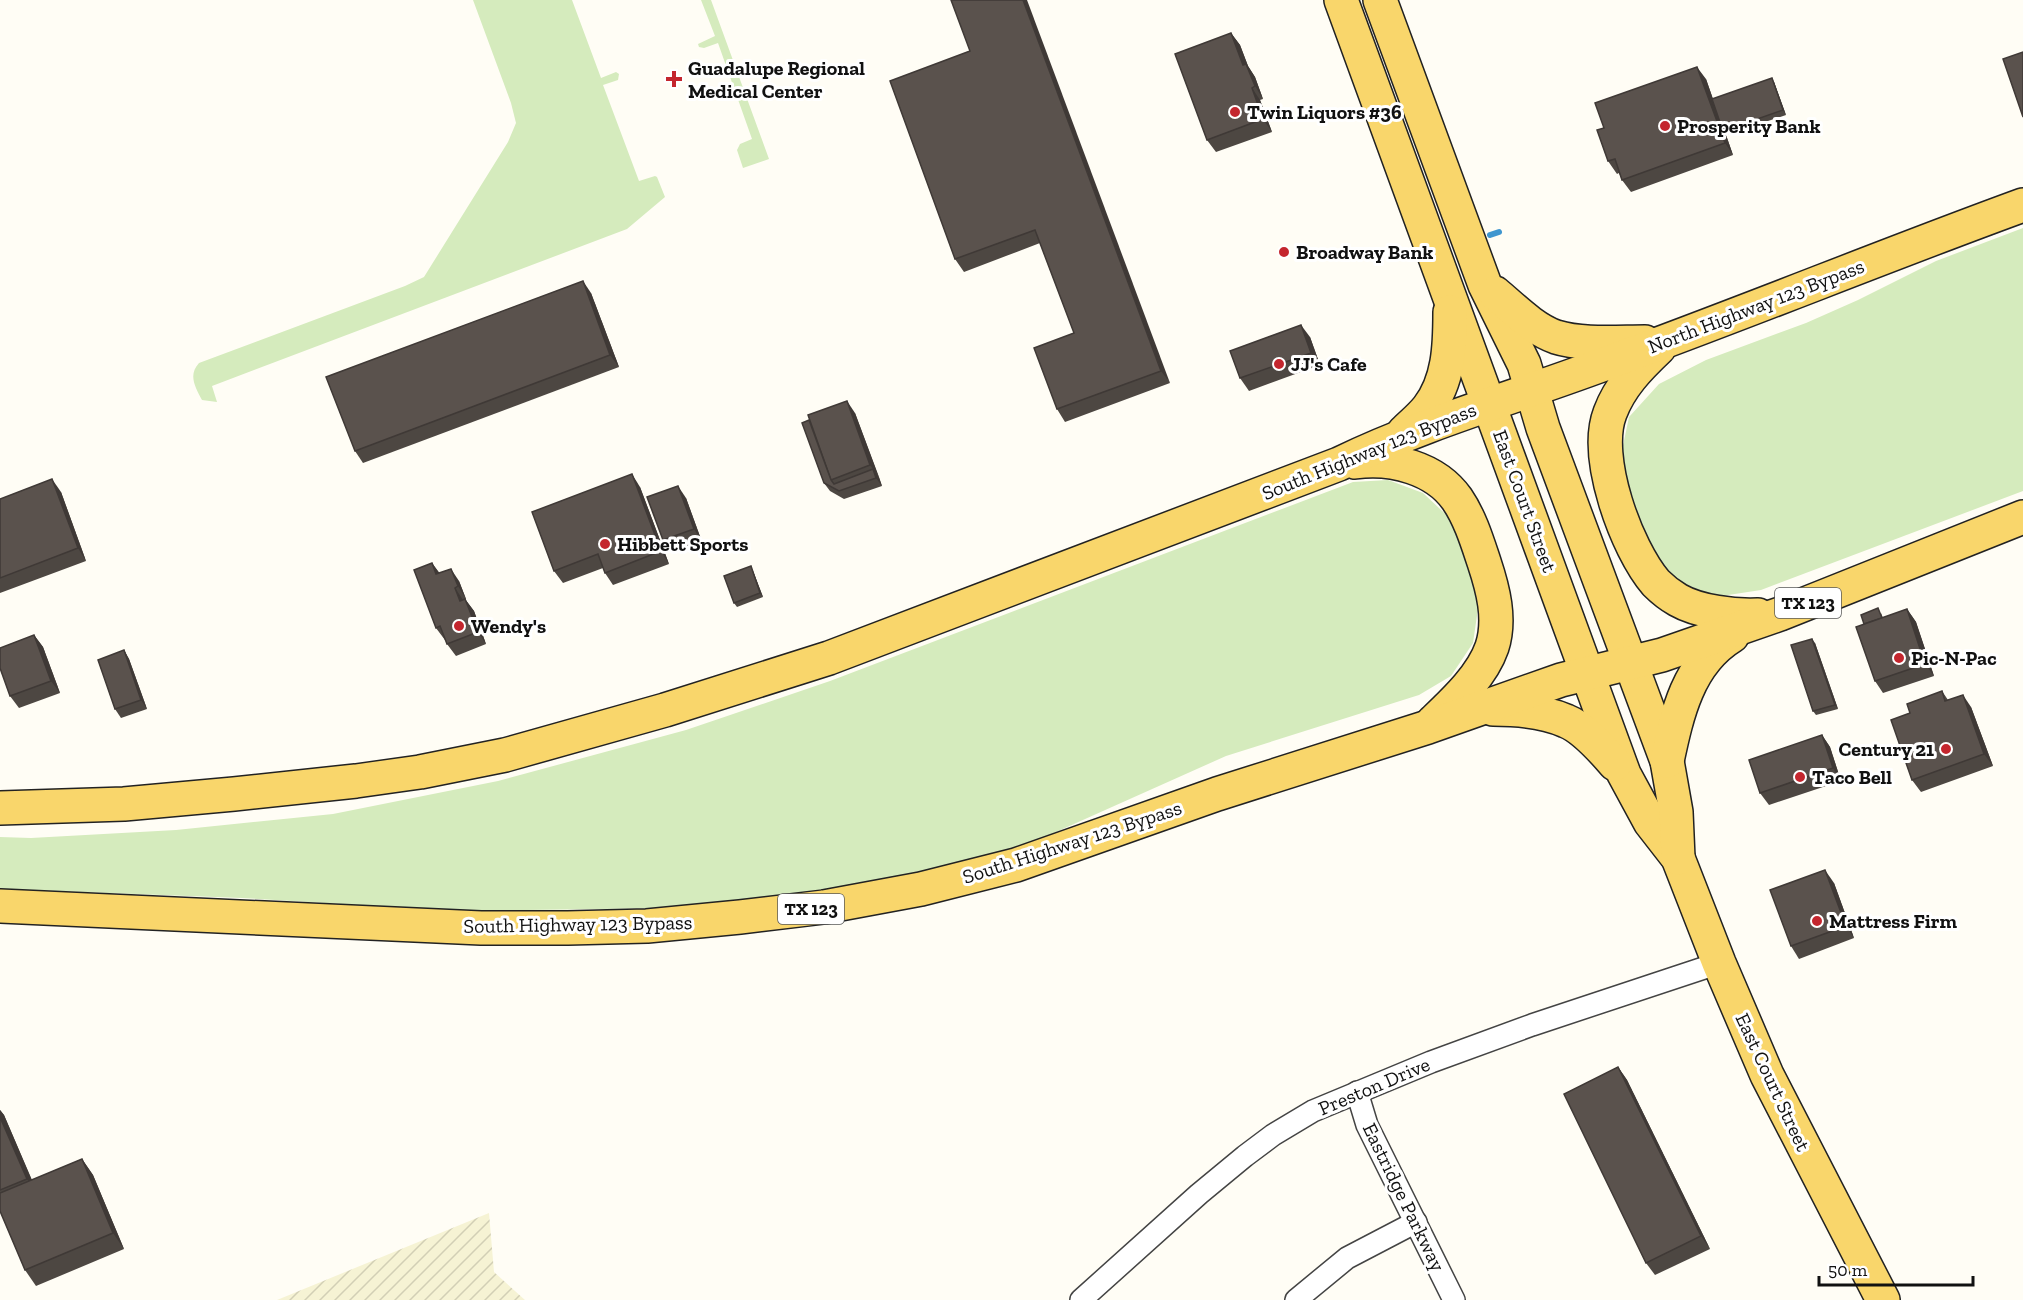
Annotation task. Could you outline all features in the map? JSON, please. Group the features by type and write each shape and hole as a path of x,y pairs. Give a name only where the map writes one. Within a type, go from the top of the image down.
{"main road":[{"name":"East Court Street","path":"1341,0 1624,774 1650,822 1677,858 1767,1075 1883,1300"},
{"name":"East Court Street","path":"1380,0 1485,285 1524,364 1543,428 1667,761 1676,812 1677,858"},
{"name":"North Highway 123 Bypass","path":"1488,404 1667,341 2023,205"},
{"path":"1485,285 1531,322 1555,336 1574,340 1667,341"},
{"path":"1398,438 1427,409 1442,384 1450,346 1449,296"},
{"path":"1667,341 1636,370 1622,388 1609,414 1604,441 1608,477 1623,520 1637,555 1657,585 1680,601 1716,612 1768,618"},
{"name":"South Highway 123 Bypass","path":"0,808 124,804 289,789 420,772 505,755 665,710 829,657 1339,464 1398,438 1488,404"},
{"path":"1339,464 1393,461 1417,469 1440,481 1457,499 1472,526 1493,589 1496,622 1492,646 1482,668 1450,707 1428,727"},
{"name":"TX 123","path":"1587,673 1662,654 1768,618 2023,517"},
{"path":"1667,761 1676,721 1688,687 1701,663 1721,643 1768,618"},
{"name":"South Highway 123 Bypass","path":"0,906 481,928 647,926 824,907 921,889 1016,865 1217,795 1587,673"},
{"path":"1479,708 1515,709 1568,721 1600,746 1624,774"}],"street":[{"name":"Preston Drive","path":"1081,1300 1245,1156 1273,1135 1313,1112 1431,1062 1523,1028 1719,963"},
{"name":"Eastridge Parkway","path":"1357,1092 1367,1125 1454,1300"},
{"path":"1296,1300 1347,1258 1416,1222"}],"shaded area":[{"path":"489,1213 494,1272 525,1300 277,1300"}],"green space":[{"path":"473,0 572,0 601,78 616,72 619,74 618,80 603,85 639,181 657,177 665,197 627,229 212,386 217,402 202,400 193,377 199,363 424,277 508,142 516,123 511,103"},
{"path":"701,0 711,0 769,159 743,168 737,150 740,144 752,139 718,43 704,48 699,47 698,44 715,36"},
{"path":"2023,228 2023,491 1761,590 1715,597 1674,579 1651,550 1629,492 1621,455 1629,417 1659,384 1706,360 1806,323 1858,300 1936,261"},
{"path":"1388,480 1423,493 1455,523 1479,602 1473,643 1451,676 1419,695 1226,756 1018,849 868,885 676,908 459,911 242,898 0,889 0,837 31,838 176,830 333,814 498,781 686,730 830,681 1353,482"}],"building":[{"path":"951,0 1023,0 1161,371 1057,409 1034,348 1074,333 1035,230 955,259 890,81 970,51"},
{"path":"1231,33 1243,65 1246,64 1255,86 1252,88 1263,119 1207,140 1175,54"},
{"path":"2023,52 2023,117 2003,59"},
{"name":"Prosperity Bank","path":"1697,67 1725,143 1622,180 1615,159 1608,161 1597,130 1604,128 1595,103"},
{"path":"1772,78 1783,110 1723,131 1712,99"},
{"path":"583,281 610,355 355,451 326,377"},
{"path":"1301,325 1311,353 1240,378 1230,351"},
{"path":"847,401 870,465 831,480 808,415"},
{"path":"809,420 834,484 873,469 876,478 839,491 824,483 802,423"},
{"name":"Hibbett Sports","path":"632,474 661,551 605,573 598,554 554,571 532,512"},
{"path":"52,479 78,548 0,578 0,499"},
{"path":"678,486 694,529 663,540 647,497"},
{"name":"Wendy's","path":"432,563 436,574 451,569 458,586 455,588 460,601 465,599 478,632 447,644 440,626 436,628 414,570"},
{"path":"751,566 760,593 734,603 724,576"},
{"path":"1878,608 1882,618 1864,624 1861,615"},
{"name":"Pic-N-Pac","path":"1907,609 1925,664 1875,681 1856,627"},
{"path":"34,635 51,681 10,696 0,668 0,648"},
{"path":"1812,639 1835,705 1813,711 1791,645"},
{"path":"124,650 141,700 115,709 98,660"},
{"name":"Century 21","path":"1942,691 1945,701 1963,695 1984,754 1912,780 1891,720 1910,713 1907,704"},
{"path":"1822,735 1833,768 1760,793 1749,760"},
{"name":"Mattress Firm","path":"1825,870 1846,926 1791,946 1770,890"},
{"path":"1618,1067 1701,1236 1646,1263 1564,1094"},
{"path":"0,1117 27,1179 0,1190"},
{"path":"82,1159 113,1233 25,1270 0,1211 0,1193"}],"waterway":[{"path":"1490,235 1499,232"}],"place":[{"name":"Guadalupe Regional Medical Center","path":"674,79"},
{"name":"Twin Liquors #36","path":"1235,112"},
{"name":"Prosperity Bank","path":"1665,126"},
{"name":"Broadway Bank","path":"1284,252"},
{"name":"JJ's Cafe","path":"1279,364"},
{"name":"Hibbett Sports","path":"605,544"},
{"name":"Wendy's","path":"459,626"},
{"name":"Pic-N-Pac","path":"1899,658"},
{"name":"Century 21","path":"1946,749"},
{"name":"Taco Bell","path":"1800,777"},
{"name":"Mattress Firm","path":"1817,921"}]}
